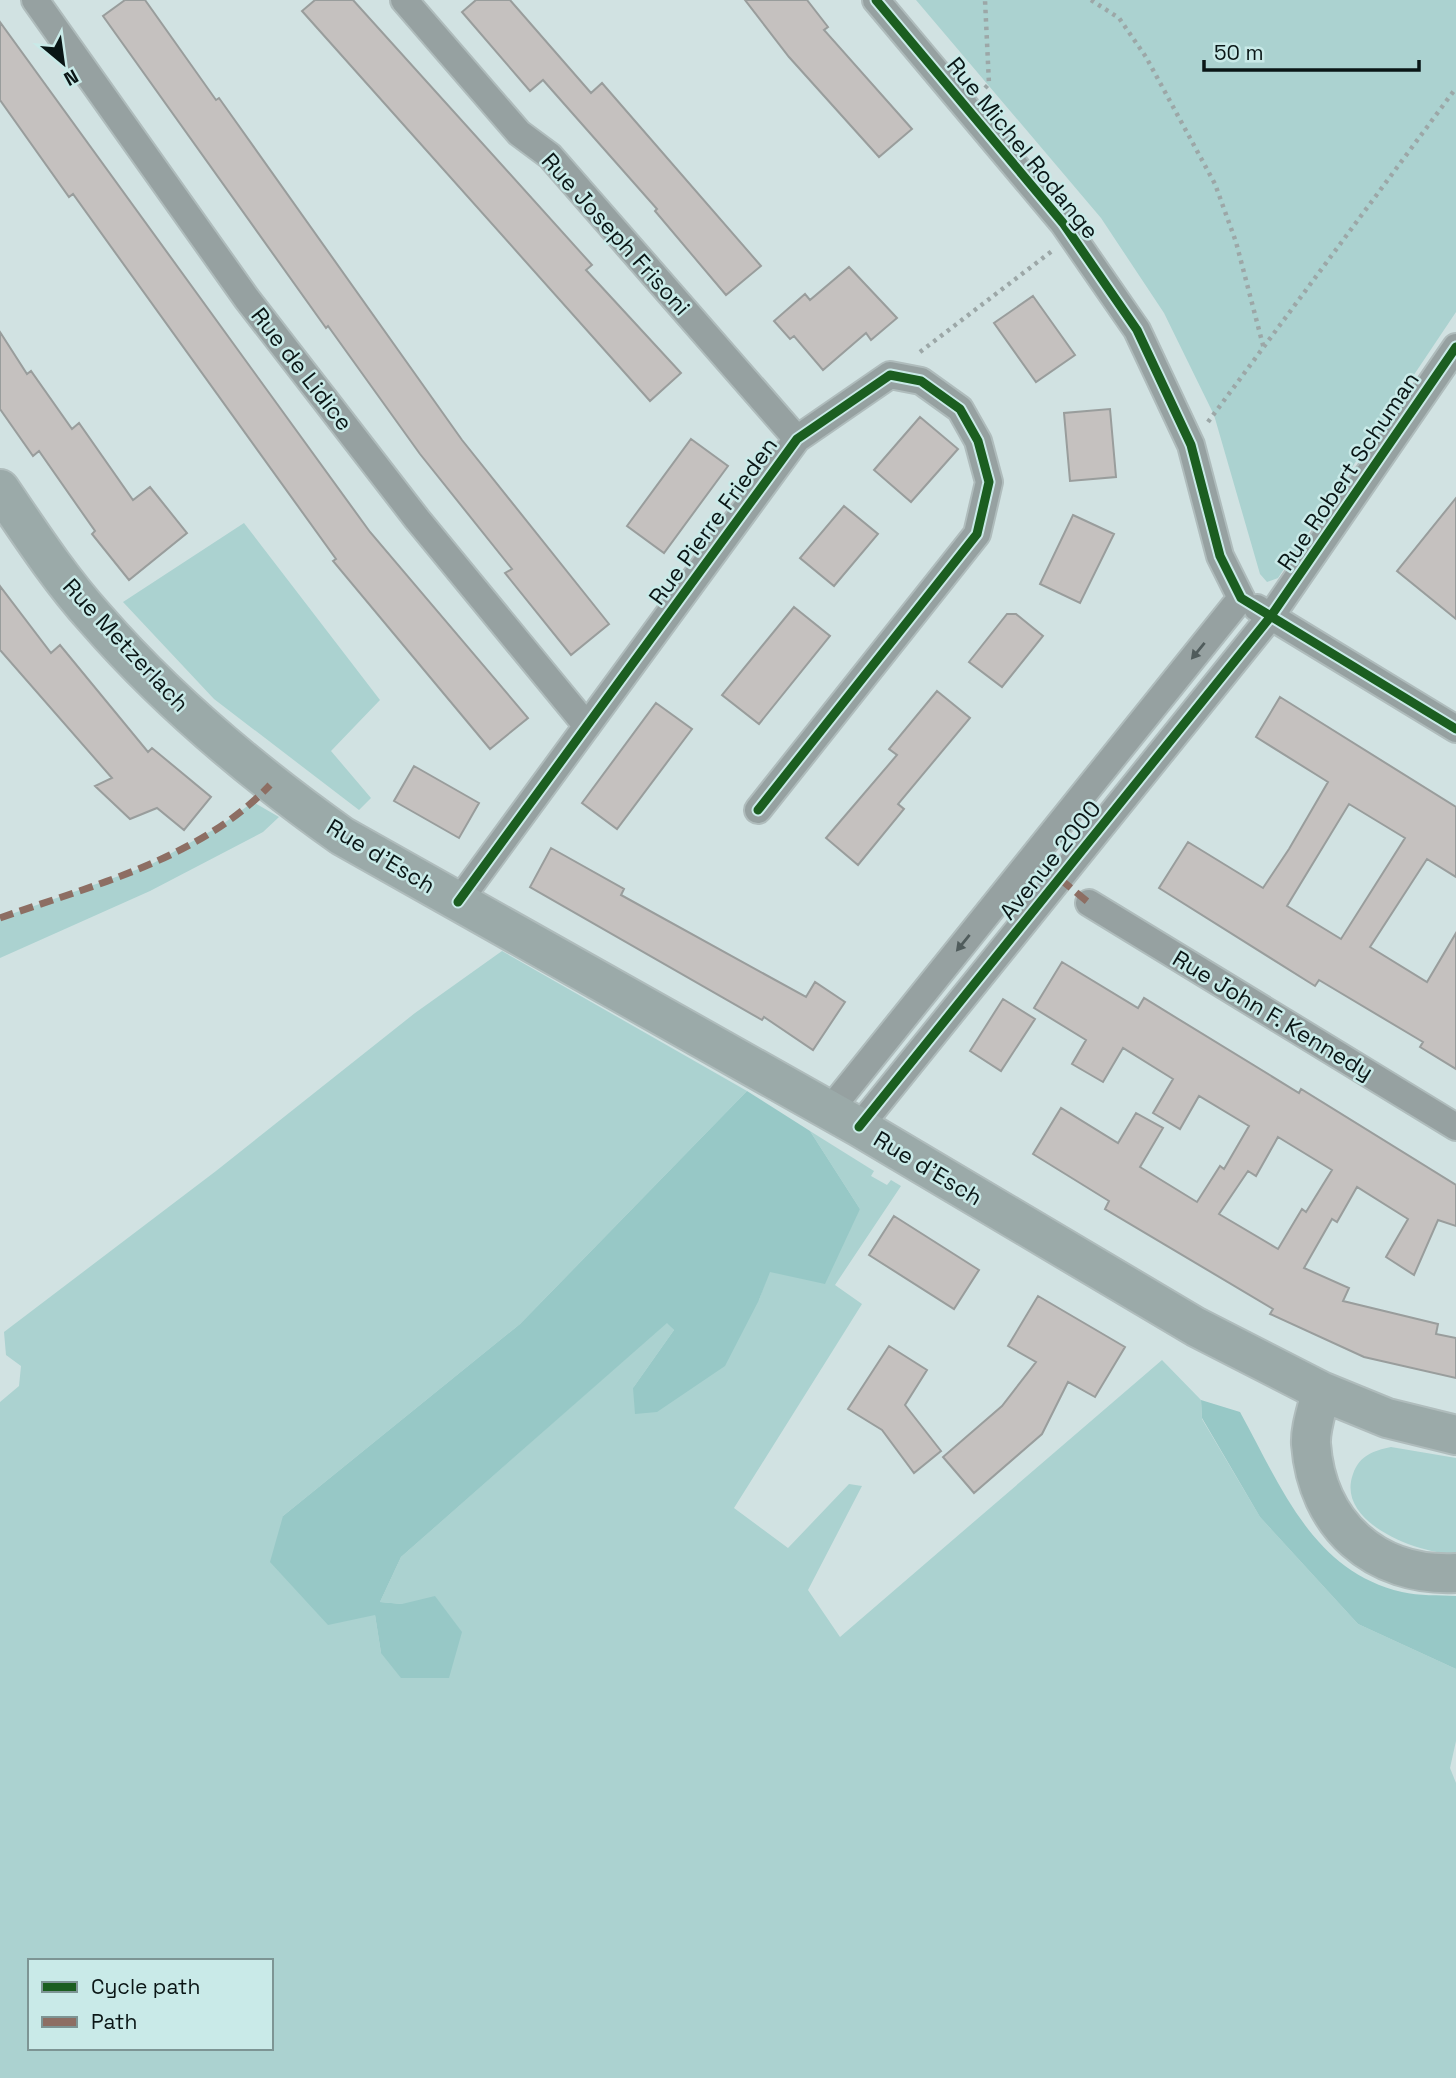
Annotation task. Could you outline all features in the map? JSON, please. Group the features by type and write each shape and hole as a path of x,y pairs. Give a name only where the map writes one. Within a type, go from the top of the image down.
{"main road":[{"name":"Rue Metzerlach","path":"0,489 61,577 96,619 206,730 270,785"},
{"name":"Rue d'Esch","path":"270,785 342,836 844,1119 1196,1328 1321,1391 1387,1418 1456,1435"},
{"path":"1321,1391 1311,1442 1320,1493 1345,1533 1387,1562 1422,1573 1456,1573"}],"street":[{"name":"Rue de Lidice","path":"34,0 247,299 417,519 587,726"},
{"name":"Rue Joseph Frisoni","path":"404,0 519,133 550,156 797,439"},
{"name":"Rue Michel Rodange","path":"876,0 1072,235 1137,330 1191,445 1220,556 1241,598"},
{"name":"Rue Robert Schuman","path":"1272,616 1456,347"},
{"name":"Rue Pierre Frieden","path":"458,902 797,439 890,375"},
{"path":"758,810 977,534 989,482 972,430 960,409 921,381 890,375"},
{"path":"1241,598 1456,729"},
{"name":"Avenue 2000","path":"844,1119 1241,598"},
{"name":"Avenue 2000","path":"844,1119 1272,616"},
{"name":"Rue John F. Kennedy","path":"1089,904 1456,1127"}],"path":[{"path":"966,105 989,83 985,0"},
{"path":"1091,0 1119,18 1146,57 1214,184 1236,242 1264,350"},
{"path":"1191,445 1456,88"},
{"path":"890,375 1072,235"}],"shaded area":[{"path":"916,0 1456,0 1456,312 1278,578 1267,582 1260,574 1214,415 1164,313 1101,218"},
{"path":"244,523 380,700 331,751 371,798 359,810 214,699 123,602"},
{"path":"253,802 279,817 263,832 150,891 0,958 0,918 150,865 220,826"},
{"path":"502,951 747,1091 520,1324 283,1516 375,1615 381,1653 402,1604 380,1602 401,1557 667,1322 674,1330 633,1388 759,1300 769,1272 860,1209 810,1131 874,1171 871,1176 887,1185 891,1180 901,1186 835,1285 862,1304 734,1508 788,1548 849,1484 862,1486 808,1590 840,1637 1162,1360 1201,1400 1202,1419 1260,1517 1358,1624 1456,1669 1456,1741 1450,1768 1456,1783 1456,2078 0,2078 0,1402 19,1386 21,1366 6,1355 4,1332 216,1171 415,1013"},
{"path":"747,1091 810,1131 860,1209 825,1284 770,1272 759,1300 725,1366 657,1412 635,1414 633,1388 674,1330 667,1323 401,1557 380,1602 402,1604 435,1596 462,1632 449,1678 401,1678 381,1653 375,1615 328,1625 270,1562 283,1516 520,1324"},
{"path":"1201,1400 1240,1412 1303,1522 1322,1545 1344,1565 1371,1581 1402,1592 1456,1596 1456,1669 1358,1624 1260,1517 1202,1418"},
{"path":"1391,1447 1456,1458 1456,1554 1440,1553 1402,1542 1368,1521 1356,1507 1351,1492 1353,1474 1359,1462 1378,1450"}],"building":[{"path":"125,0 145,0 216,100 219,98 462,440 609,624 571,655 505,573 512,569 420,454 328,326 326,328 103,16"},
{"path":"315,0 353,0 592,265 586,270 681,373 650,401 302,11"},
{"path":"476,0 510,0 591,93 602,83 761,266 726,295 655,211 657,209 543,80 530,91 462,12"},
{"path":"745,0 807,0 828,27 824,30 912,129 879,157 789,57"},
{"path":"0,22 370,532 528,718 490,749 333,561 336,559 73,194 69,197 0,100"},
{"path":"849,267 897,318 871,340 866,333 823,370 794,336 790,339 774,321 805,294 810,300"},
{"path":"1033,296 1075,355 1036,382 994,323"},
{"path":"0,332 27,374 31,371 72,429 79,423 133,500 150,487 187,533 129,580 92,534 95,531 39,451 33,456 0,409"},
{"path":"1110,409 1116,477 1070,481 1064,413"},
{"path":"920,417 958,449 911,502 874,470"},
{"path":"691,439 728,466 664,553 627,526"},
{"path":"1456,498 1456,619 1397,571"},
{"path":"844,506 878,534 834,586 800,558"},
{"path":"1073,515 1114,534 1080,603 1040,584"},
{"path":"0,586 51,653 60,645 148,752 152,748 211,797 184,830 157,808 130,819 95,786 112,778 0,650"},
{"path":"794,607 830,636 759,724 722,695"},
{"path":"1007,614 1016,614 1043,636 1002,687 969,662"},
{"path":"937,691 970,718 898,804 904,809 858,865 826,838 897,755 889,749"},
{"path":"1280,697 1456,807 1456,877 1427,859 1370,947 1427,982 1456,933 1456,1069 1420,1047 1423,1042 1319,980 1315,986 1159,888 1188,842 1263,888 1289,849 1328,782 1256,737","holes":["1349,804 1405,838 1341,939 1287,906"]},
{"path":"656,703 692,729 617,829 582,803"},
{"path":"414,766 479,803 459,838 394,801"},
{"path":"551,848 624,889 621,895 806,997 815,982 845,1002 813,1050 764,1017 762,1020 530,887"},
{"path":"1062,962 1138,1008 1144,998 1299,1093 1301,1089 1456,1185 1456,1226 1438,1220 1414,1275 1386,1257 1408,1219 1357,1187 1337,1222 1332,1219 1304,1268 1349,1288 1343,1301 1438,1324 1436,1334 1456,1338 1456,1378 1364,1357 1270,1314 1273,1309 1105,1209 1109,1201 1033,1154 1061,1108 1118,1143 1136,1113 1163,1128 1140,1167 1197,1202 1220,1166 1224,1169 1249,1126 1199,1096 1180,1129 1153,1113 1173,1079 1123,1048 1103,1082 1072,1064 1086,1040 1034,1008","holes":["1278,1137 1332,1170 1306,1212 1302,1209 1278,1249 1219,1214 1248,1171 1256,1176"]},
{"path":"1003,999 1035,1019 1001,1071 970,1051"},
{"path":"894,1216 979,1270 954,1309 869,1255"},
{"path":"1038,1296 1125,1347 1095,1397 1068,1382 1042,1434 974,1493 943,1457 1002,1406 1036,1362 1008,1346"},
{"path":"889,1346 927,1370 905,1405 941,1451 914,1473 882,1430 848,1409"}],"marked path":[{"path":"0,918 108,881 178,851 242,811 270,785"},
{"path":"1060,879 1089,903"}],"cycle path":[{"path":"876,0 1063,223 1137,330 1191,445 1220,556 1241,598 1456,729"},
{"path":"859,1127 1271,616 1456,347"},
{"path":"458,902 797,439 890,375 921,381 960,409 978,441 989,482 977,534 758,810"}]}
